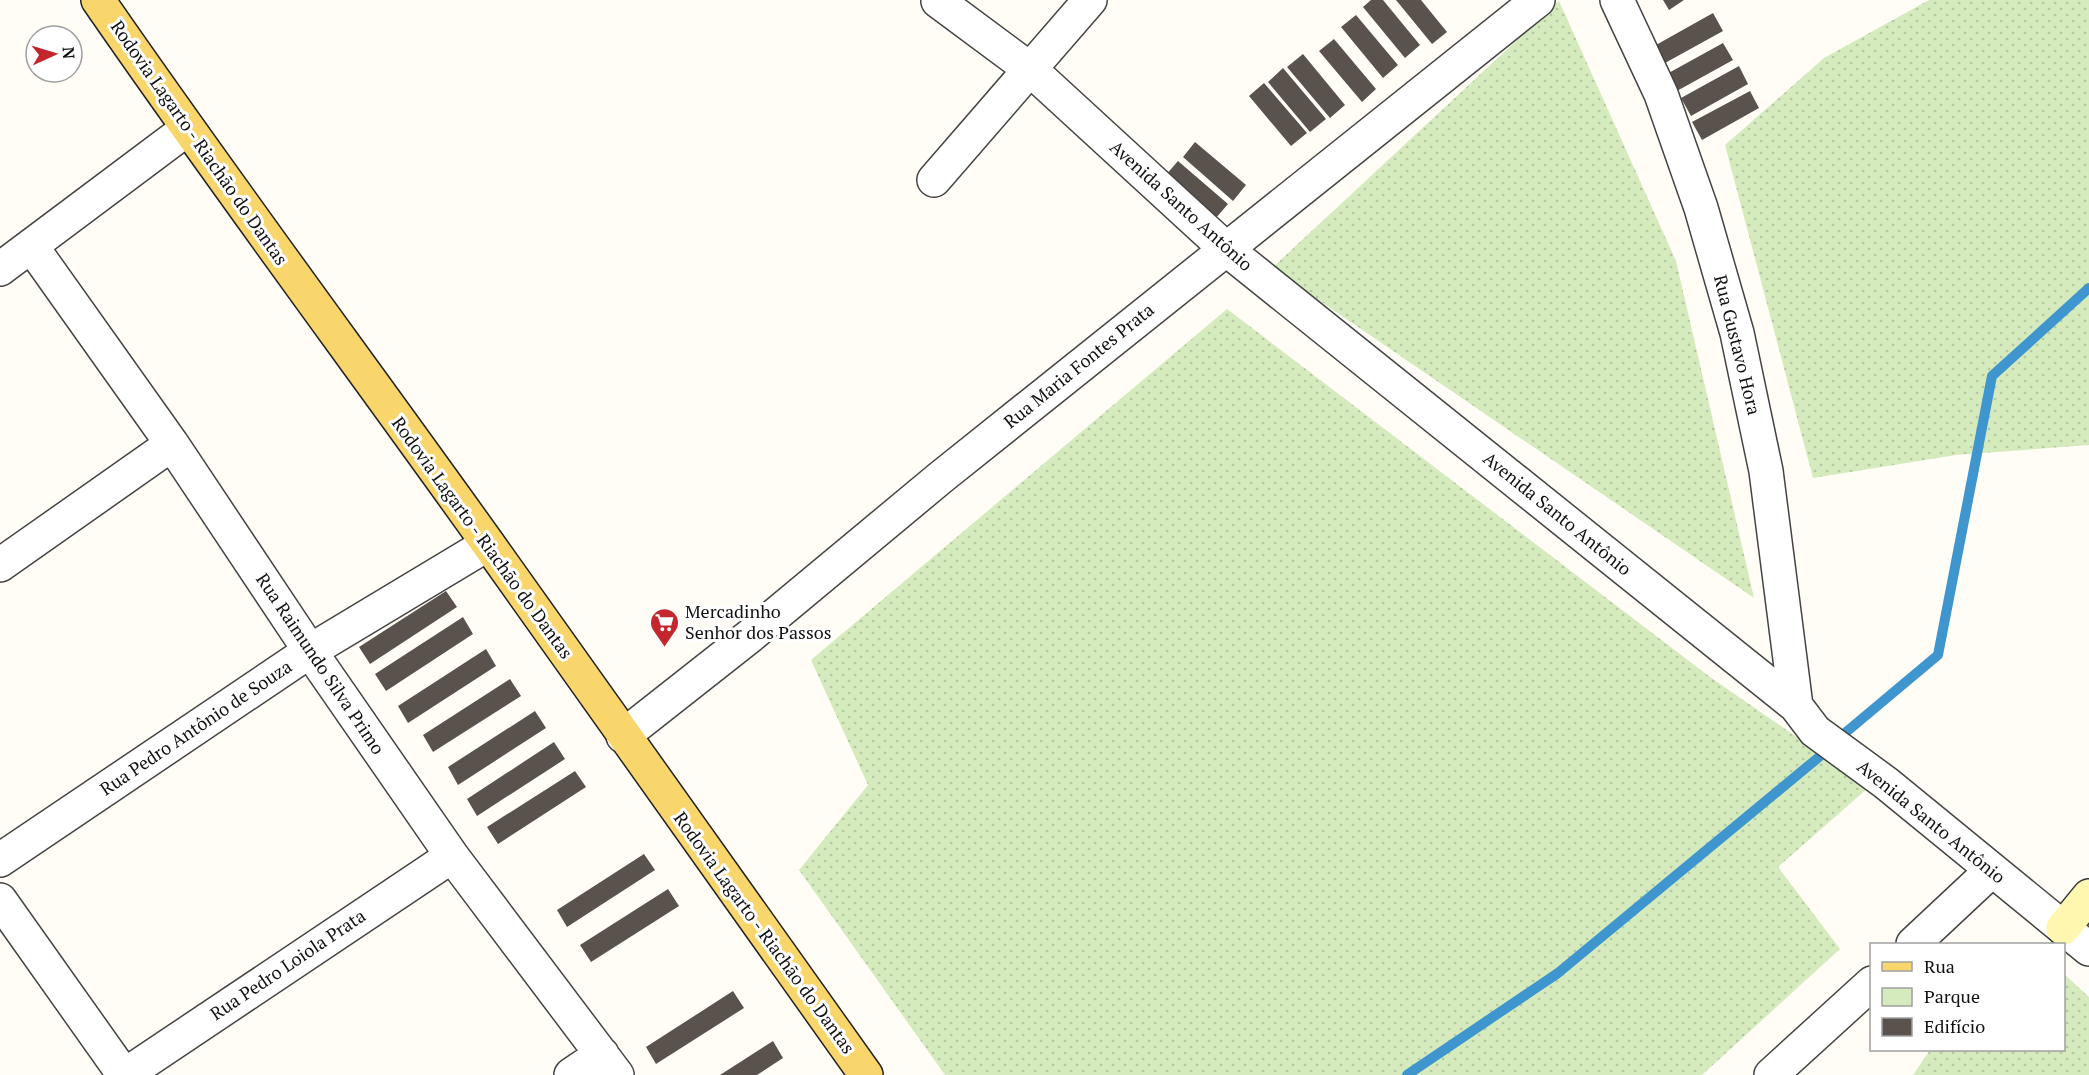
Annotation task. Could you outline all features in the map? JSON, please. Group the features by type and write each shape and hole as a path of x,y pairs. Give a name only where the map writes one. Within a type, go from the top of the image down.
{"main road":[{"name":"Rodovia Lagarto - Riachão do Dantas","path":"98,0 187,129 488,544 866,1075"}],"street":[{"path":"934,180 1090,0"},
{"name":"Rua Maria Fontes Prata","path":"623,736 750,636 950,470 1538,0"},
{"name":"Rua Gustavo Hora","path":"1617,0 1664,104 1701,208 1737,333 1766,471 1796,706"},
{"name":"Avenida Santo Antônio","path":"938,1 1031,70 1226,249 1796,706 1815,731 1886,783 2089,949"},
{"path":"0,269 187,129"},
{"name":"Rua Raimundo Silva Primo","path":"32,247 172,444 310,651 452,856 610,1064"},
{"path":"0,565 172,444"},
{"name":"Rua Pedro Antônio de Souza","path":"0,860 310,651 488,544"},
{"name":"Rua Pedro Loiola Prata","path":"125,1075 452,856"},
{"path":"1914,943 1991,871"},
{"path":"2062,928 2089,896"},
{"path":"0,900 125,1075"},
{"path":"1771,1075 1870,985"},
{"path":"571,1075 610,1064"}],"green space":[{"path":"1929,0 2089,0 2089,445 1956,455 1813,478 1725,145 1824,58"},
{"path":"1559,1 1676,261 1754,598 1272,268"},
{"path":"1227,309 1710,677 1869,787 1778,867 1840,949 1702,1075 945,1075 799,870 868,785 811,660"},
{"path":"2065,975 2089,997 2089,1075 1913,1075 1929,1051 2065,1051"}],"building":[{"path":"1371,0 1383,0 1420,45 1405,58 1363,7"},
{"path":"1396,0 1421,0 1447,32 1432,44"},
{"path":"1663,0 1684,0 1669,10"},
{"path":"1713,13 1723,31 1665,63 1656,45"},
{"path":"1356,15 1398,65 1383,78 1341,27"},
{"path":"1334,39 1376,89 1362,102 1319,51"},
{"path":"1723,43 1733,60 1675,92 1665,75"},
{"path":"1303,54 1345,105 1330,118 1287,67"},
{"path":"1739,66 1748,84 1691,116 1681,98"},
{"path":"1283,68 1326,119 1310,132 1268,82"},
{"path":"1264,83 1307,133 1291,146 1249,96"},
{"path":"1750,91 1759,108 1702,140 1692,122"},
{"path":"1195,142 1246,185 1233,201 1183,157"},
{"path":"1178,161 1228,204 1215,219 1165,176"},
{"path":"446,591 457,607 370,664 359,647"},
{"path":"463,617 473,634 386,691 375,674"},
{"path":"486,649 496,666 408,723 398,706"},
{"path":"510,679 521,696 433,752 423,735"},
{"path":"535,711 546,728 458,785 448,767"},
{"path":"554,742 565,759 477,816 467,799"},
{"path":"575,771 586,787 498,844 487,827"},
{"path":"644,854 655,870 567,927 557,910"},
{"path":"668,889 679,906 591,962 580,945"},
{"path":"733,991 744,1008 656,1064 646,1047"},
{"path":"773,1041 783,1058 757,1075 720,1075"}],"waterway":[{"path":"1845,733 1938,655 1992,376 2089,288"},
{"path":"1407,1075 1558,973 1819,757"}],"place":[{"name":"Mercadinho Senhor dos Passos","path":"664,648"}]}
